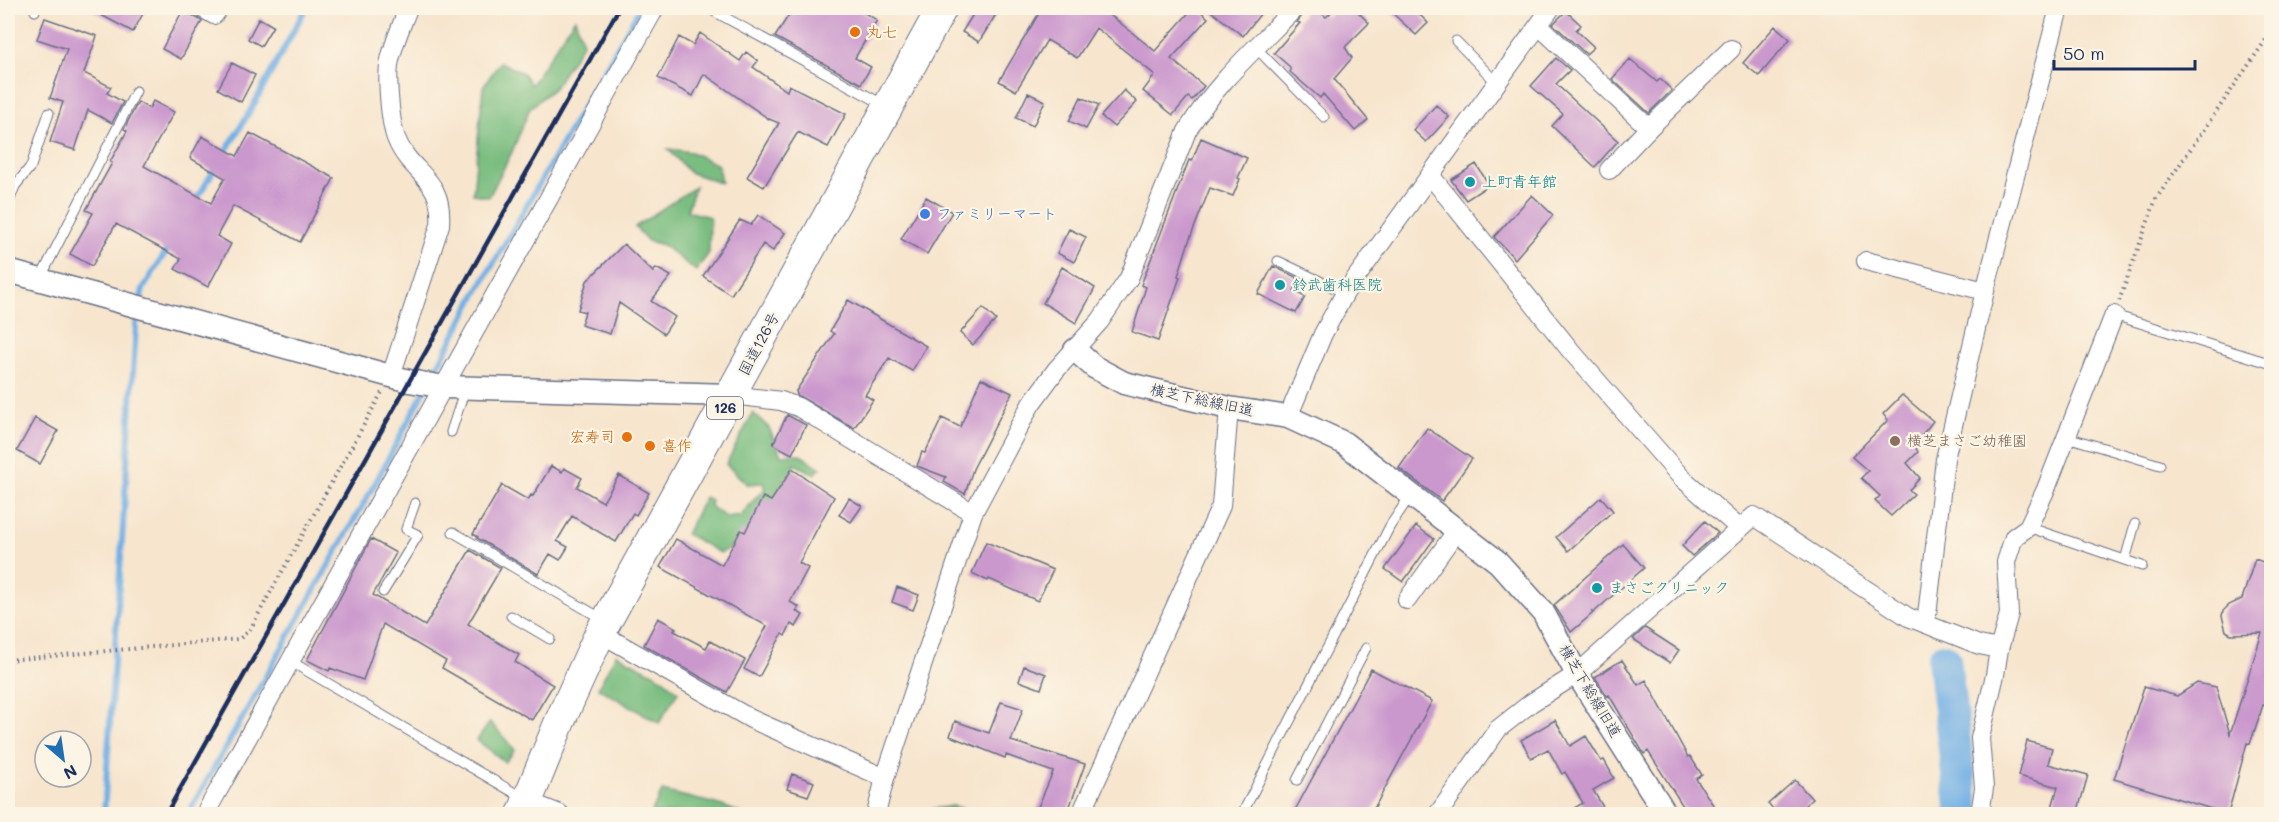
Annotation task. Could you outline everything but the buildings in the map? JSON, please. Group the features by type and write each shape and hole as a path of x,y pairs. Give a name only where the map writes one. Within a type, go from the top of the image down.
{"highway":[{"name":"国道126号","path":"524,808 603,627 942,8"}],"street":[{"path":"202,8 214,15 219,8"},
{"path":"391,376 440,225 442,208 433,186 406,155 396,138 390,107 389,62 408,8"},
{"path":"205,814 290,661 451,386 655,8"},
{"path":"876,814 885,778 973,513 1031,404 1056,370 1100,321 1129,278 1187,131 1201,108 1295,8"},
{"path":"1288,417 1323,334 1345,293 1551,8"},
{"path":"1926,624 1944,459 2059,8"},
{"path":"1539,26 1649,128"},
{"path":"1609,170 1649,128 1731,50"},
{"path":"1430,175 1571,351 1681,477 1740,529"},
{"path":"1866,261 1985,291"},
{"path":"9,276 39,281 415,382 451,386 731,395 781,401 798,407 973,513"},
{"path":"1980,814 1984,789 1980,738 2008,614 2006,562 2014,537 2028,527 2046,489 2114,315"},
{"name":"横芝下総線旧道","path":"1075,350 1094,367 1124,383 1229,408 1288,417 1344,443 1498,562 1543,612 1577,674 1666,814"},
{"path":"1081,814 1221,506 1229,408"},
{"path":"1438,814 1498,729 1531,703 1577,674 1754,516 1908,617 1979,645 1999,649"},
{"path":"1407,600 1457,530"},
{"path":"603,627 751,719 885,778"},
{"path":"524,808 560,814"}],"lane":[{"path":"708,8 888,107"},
{"path":"1456,41 1497,83"},
{"path":"1256,48 1324,117"},
{"path":"39,281 136,91"},
{"path":"8,204 15,186 31,166 49,113"},
{"path":"1278,261 1345,293"},
{"path":"2114,315 2271,364"},
{"path":"451,386 451,432"},
{"path":"2067,437 2160,465"},
{"path":"1242,814 1390,526 1411,494"},
{"path":"383,592 418,535 406,529 415,503"},
{"path":"2125,560 2135,524"},
{"path":"2028,527 2142,566"},
{"path":"453,532 603,627"},
{"path":"511,616 550,639"},
{"path":"1335,633 1346,638"},
{"path":"1297,780 1366,648"},
{"path":"290,661 524,808"}],"path":[{"path":"2114,315 2156,199 2271,31"},
{"path":"8,660 239,639 249,631 391,376"}],"green space":[{"path":"575,18 583,43 554,88 530,108 512,152 489,197 473,194 483,87 500,62 523,73 531,85"},
{"path":"668,149 691,152 718,165 721,183 689,172"},
{"path":"695,187 687,211 710,217 709,253 696,271 663,245 648,241 635,227"},
{"path":"753,413 769,428 781,455 799,454 821,468 814,474 795,464 780,497 746,541 720,553 686,534 705,497 711,500 710,506 727,518 741,516 764,491 764,483 747,484 726,464"},
{"path":"616,654 661,677 678,692 659,723 598,688"},
{"path":"490,722 515,750 505,762 477,740"},
{"path":"662,791 720,805 743,814 651,814"},
{"path":"953,806 984,814 916,814 915,812"}],"waterway":[{"path":"223,156 306,8"},
{"path":"430,381 476,294 640,8"},
{"path":"195,202 217,165"},
{"path":"140,302 143,289 170,245"},
{"path":"104,814 137,312"},
{"path":"188,814 377,480 425,390"},
{"path":"1944,660 1963,814"}],"railway":[{"path":"166,814 619,8"}],"place":[{"name":"丸七","path":"855,32"},
{"name":"上町青年館","path":"1470,182"},
{"name":"ファミリーマート","path":"925,214"},
{"name":"鈴武歯科医院","path":"1280,285"},
{"name":"宏寿司","path":"627,437"},
{"name":"横芝まさご幼稚園","path":"1895,441"},
{"name":"喜作","path":"650,446"},
{"name":"まさごクリニック","path":"1597,588"}]}
